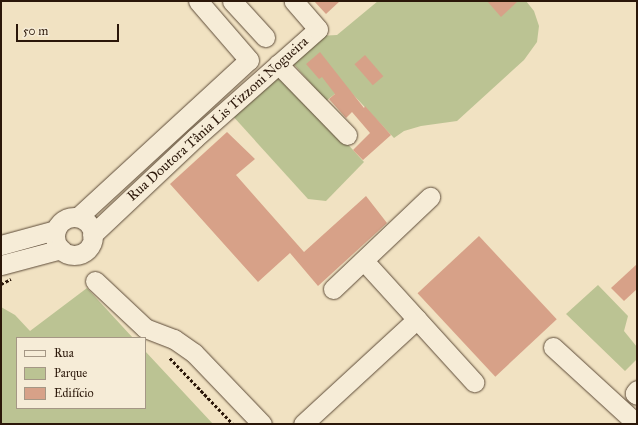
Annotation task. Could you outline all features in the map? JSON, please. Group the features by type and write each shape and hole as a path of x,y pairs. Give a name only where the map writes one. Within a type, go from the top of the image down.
{"street":[{"name":"Rua Doutora Tânia Lis Tizzoni Nogueira","path":"1,245 56,230 67,218 78,217 249,60 198,1"},
{"path":"232,1 265,37"},
{"name":"Rua Doutora Tânia Lis Tizzoni Nogueira","path":"1,265 61,249 71,254 82,252 90,245 92,235 318,29 294,1"},
{"path":"278,64 347,135"},
{"path":"333,289 430,197"},
{"path":"78,217 88,224 92,235"},
{"path":"56,230 55,240 61,249"},
{"path":"364,261 474,382"},
{"path":"95,281 145,328 174,339 194,353 262,424"},
{"path":"304,424 417,319"},
{"path":"553,347 637,424"},
{"path":"637,390 635,393 637,395"}],"path":[{"path":"168,356 233,424"}],"green space":[{"path":"378,1 526,1 534,11 539,26 537,42 524,60 457,121 421,126 404,131 394,138 345,86 326,101 292,62 318,36 337,35"},
{"path":"280,70 364,162 326,201 308,199 231,114"},
{"path":"598,285 628,316 624,331 637,347 637,359 625,371 566,314"},
{"path":"87,288 132,337 16,337 16,409 146,409 146,352 213,424 1,424 1,307 15,315 30,331"}],"building":[{"path":"314,1 340,1 326,14"},
{"path":"487,1 518,1 501,17"},
{"path":"320,52 364,108 365,106 391,135 363,160 353,150 370,133 352,112 346,118 329,99 335,94 322,77 319,79 306,64"},
{"path":"365,55 383,76 373,85 354,64"},
{"path":"227,132 255,159 236,175 304,252 366,196 387,223 318,286 290,253 258,282 170,184"},
{"path":"479,236 557,319 495,377 418,293"},
{"path":"637,264 637,289 624,301 611,288"}]}
